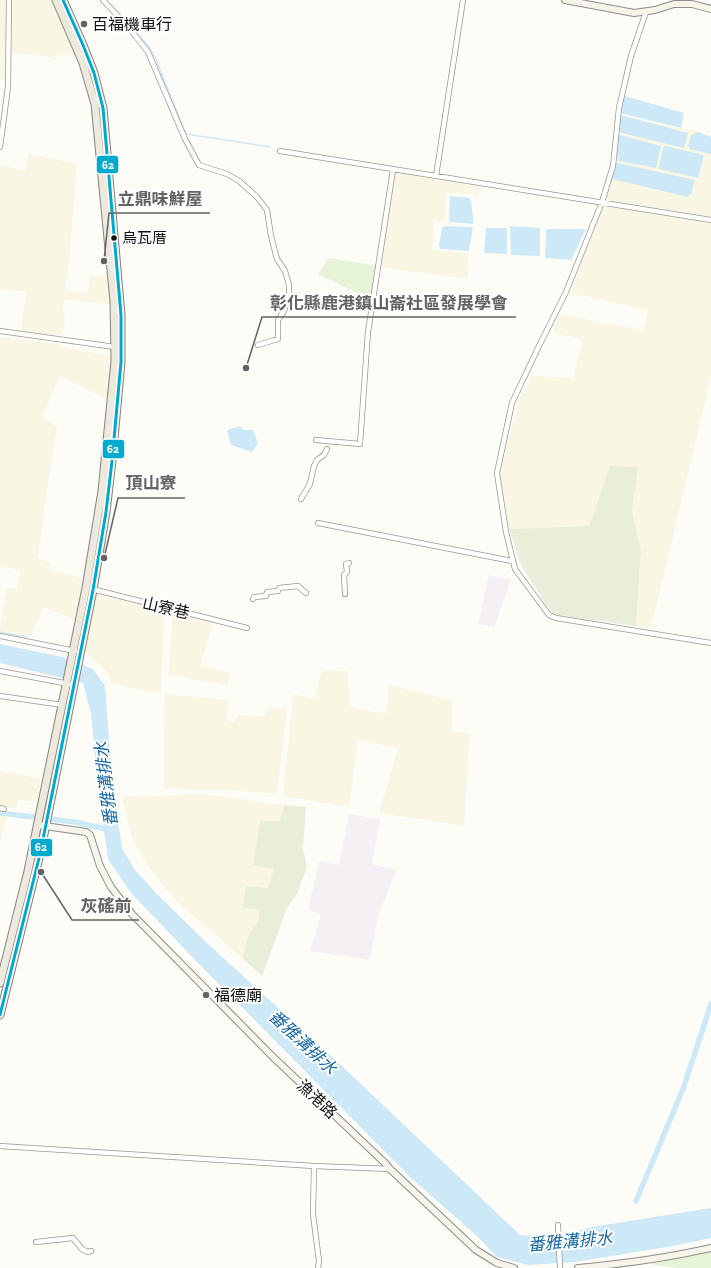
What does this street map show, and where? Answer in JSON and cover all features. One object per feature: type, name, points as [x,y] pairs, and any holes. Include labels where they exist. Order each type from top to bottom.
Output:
[{"type":"main road","points":[[56,0],[84,63],[95,104],[113,288],[115,347],[105,463],[89,589]]},
{"type":"main road","points":[[44,814],[106,512],[121,362],[121,315],[103,108],[94,73],[63,0]]},
{"type":"main road","points":[[0,1015],[2,986],[40,854],[42,826],[63,705],[70,683]]},
{"type":"street","points":[[0,148],[8,86],[9,0]]},
{"type":"street","points":[[103,0],[130,29],[148,52],[184,139],[199,165],[226,174],[239,181],[257,197],[267,210],[271,236],[277,259],[285,271],[289,285],[289,296],[284,310],[278,320],[278,340],[258,345]]},
{"type":"street","points":[[436,176],[463,0]]},
{"type":"street","points":[[565,0],[634,13],[646,12],[675,2],[692,4],[711,9]]},
{"type":"street","points":[[646,12],[631,56],[619,108],[613,166],[602,202],[566,292],[512,403],[497,473],[512,561],[515,569],[549,614],[556,618],[711,643]]},
{"type":"street","points":[[280,151],[711,220]]},
{"type":"street","points":[[316,440],[360,444],[368,332],[393,170]]},
{"type":"street","points":[[0,331],[115,347]]},
{"type":"street","points":[[301,499],[310,484],[317,460],[324,455],[327,449]]},
{"type":"street","points":[[318,523],[512,561]]},
{"type":"street","points":[[345,594],[344,575],[347,572],[346,564],[349,563]]},
{"type":"street","points":[[253,599],[254,597],[266,596],[267,592],[278,591],[280,588],[298,586],[306,593]]},
{"type":"street","name":"山寮巷","points":[[89,589],[247,628]]},
{"type":"street","points":[[0,636],[76,653]]},
{"type":"street","points":[[0,671],[70,683]]},
{"type":"street","points":[[0,696],[63,705]]},
{"type":"street","name":"漁港路","points":[[42,826],[86,832],[90,835],[103,871],[111,887],[132,914],[273,1057],[476,1250],[495,1266],[514,1268]]},
{"type":"street","points":[[0,1146],[314,1166],[390,1169]]},
{"type":"street","points":[[314,1166],[313,1214],[319,1261],[318,1268]]},
{"type":"street","points":[[558,1225],[560,1268]]},
{"type":"street","points":[[36,1242],[73,1238],[82,1249],[87,1252],[91,1251]]},
{"type":"street","points":[[578,1268],[650,1260],[711,1248]]},
{"type":"shaded area","points":[[0,0],[6,0],[5,80],[0,79]]},
{"type":"shaded area","points":[[12,0],[52,0],[77,53],[76,56],[57,54],[56,60],[46,56],[12,53]]},
{"type":"shaded area","points":[[627,118],[698,131],[711,137],[711,217],[606,200]]},
{"type":"shaded area","points":[[29,154],[77,164],[69,265],[65,290],[88,293],[89,276],[108,274],[110,304],[64,300],[63,309],[65,320],[62,336],[21,332],[26,292],[0,289],[0,165],[25,171]]},
{"type":"shaded area","points":[[394,172],[481,185],[478,195],[446,193],[445,222],[434,222],[432,250],[469,253],[467,279],[378,267]]},
{"type":"shaded area","points":[[603,206],[711,223],[711,378],[651,628],[636,626],[641,552],[632,511],[638,467],[610,466],[589,526],[509,529],[500,472],[519,399],[531,376],[573,378],[583,340],[552,332],[560,314],[644,331],[648,310],[570,293]]},
{"type":"shaded area","points":[[0,337],[58,344],[62,347],[110,356],[108,398],[104,398],[60,376],[43,416],[57,427],[38,558],[51,564],[50,570],[82,578],[76,618],[74,620],[44,607],[30,636],[0,631],[7,588],[17,589],[20,570],[0,566]]},
{"type":"shaded area","points":[[489,575],[511,580],[494,627],[478,624]]},
{"type":"shaded area","points":[[98,593],[164,608],[161,694],[112,684],[107,672],[84,650],[94,596]]},
{"type":"shaded area","points":[[173,609],[213,624],[200,666],[231,673],[227,685],[168,675]]},
{"type":"shaded area","points":[[322,670],[348,671],[350,707],[386,714],[389,685],[453,701],[452,731],[470,733],[464,826],[379,813],[398,748],[358,740],[349,807],[283,796],[293,694],[314,699]]},
{"type":"shaded area","points":[[165,694],[229,700],[226,720],[233,722],[239,715],[264,716],[267,708],[287,710],[277,794],[228,790],[163,789]]},
{"type":"shaded area","points":[[0,771],[41,779],[37,802],[19,800],[16,808],[0,806]]},
{"type":"shaded area","points":[[202,794],[284,805],[280,822],[260,821],[274,869],[268,889],[246,886],[259,910],[258,921],[249,935],[242,958],[180,905],[150,869],[132,839],[122,797]]},
{"type":"shaded area","points":[[349,814],[380,819],[372,864],[397,870],[378,915],[370,960],[310,951],[321,914],[308,910],[319,861],[339,865]]},
{"type":"shaded area","points":[[0,816],[5,816],[7,818],[0,842]]},
{"type":"green space","points":[[329,258],[378,266],[372,295],[357,293],[318,274]]},
{"type":"green space","points":[[610,466],[638,467],[632,511],[641,551],[636,626],[553,615],[521,565],[509,529],[589,526]]},
{"type":"green space","points":[[284,805],[306,807],[303,848],[307,867],[297,894],[287,908],[262,976],[242,958],[249,935],[258,921],[259,910],[243,907],[246,886],[268,888],[274,869],[253,865],[260,821],[280,821]]},
{"type":"green space","points":[[711,1252],[711,1268],[676,1268],[650,1264],[651,1261]]},
{"type":"water","points":[[625,96],[684,113],[681,128],[620,113],[622,99]]},
{"type":"water","points":[[621,115],[688,133],[684,148],[618,132]]},
{"type":"water","points":[[698,132],[711,137],[711,154],[689,149],[690,147],[688,146],[691,135]]},
{"type":"water","points":[[620,135],[661,146],[656,168],[619,161],[617,156],[618,136]]},
{"type":"water","points":[[665,146],[704,155],[698,178],[659,169],[663,147]]},
{"type":"water","points":[[613,162],[695,180],[691,194],[689,194],[688,197],[612,179]]},
{"type":"water","points":[[450,196],[470,198],[473,224],[449,222]]},
{"type":"water","points":[[445,226],[473,227],[469,251],[441,249],[439,246],[442,228]]},
{"type":"water","points":[[510,226],[540,228],[540,256],[511,255]]},
{"type":"water","points":[[486,228],[507,228],[507,254],[484,253]]},
{"type":"water","points":[[546,229],[586,229],[571,260],[545,258]]},
{"type":"water","points":[[240,426],[243,430],[253,430],[258,443],[252,452],[231,445],[227,430]]},
{"type":"water","name":"番雅溝排水","points":[[0,644],[62,657],[93,669],[105,686],[112,781],[122,848],[135,870],[155,892],[208,944],[342,1066],[520,1235],[551,1237],[592,1227],[711,1208],[711,1238],[673,1246],[575,1262],[528,1265],[497,1257],[478,1237],[409,1176],[197,962],[131,893],[108,859],[100,804],[91,714],[83,683],[0,663]]},
{"type":"waterway","points":[[134,30],[150,48],[155,57],[186,134],[270,147]]},
{"type":"waterway","points":[[0,632],[27,637]]},
{"type":"waterway","name":"番雅溝排水","points":[[0,813],[74,822],[110,830]]},
{"type":"waterway","points":[[636,1201],[683,1089],[711,1004]]},
{"type":"transit line","name":"62","points":[[0,1015],[40,854],[93,590],[106,512],[121,362],[121,315],[103,108],[94,73],[63,0]]},
{"type":"place","name":"百福機車行","points":[[84,24]]},
{"type":"place","name":"烏瓦厝","points":[[114,238]]},
{"type":"place","name":"立鼎味鮮屋","points":[[104,261]]},
{"type":"place","name":"彰化縣鹿港鎮山崙社區發展學會","points":[[246,368]]},
{"type":"place","name":"頂山寮","points":[[104,558]]},
{"type":"place","name":"灰磘前","points":[[41,872]]},
{"type":"place","name":"福德廟","points":[[206,995]]}]
